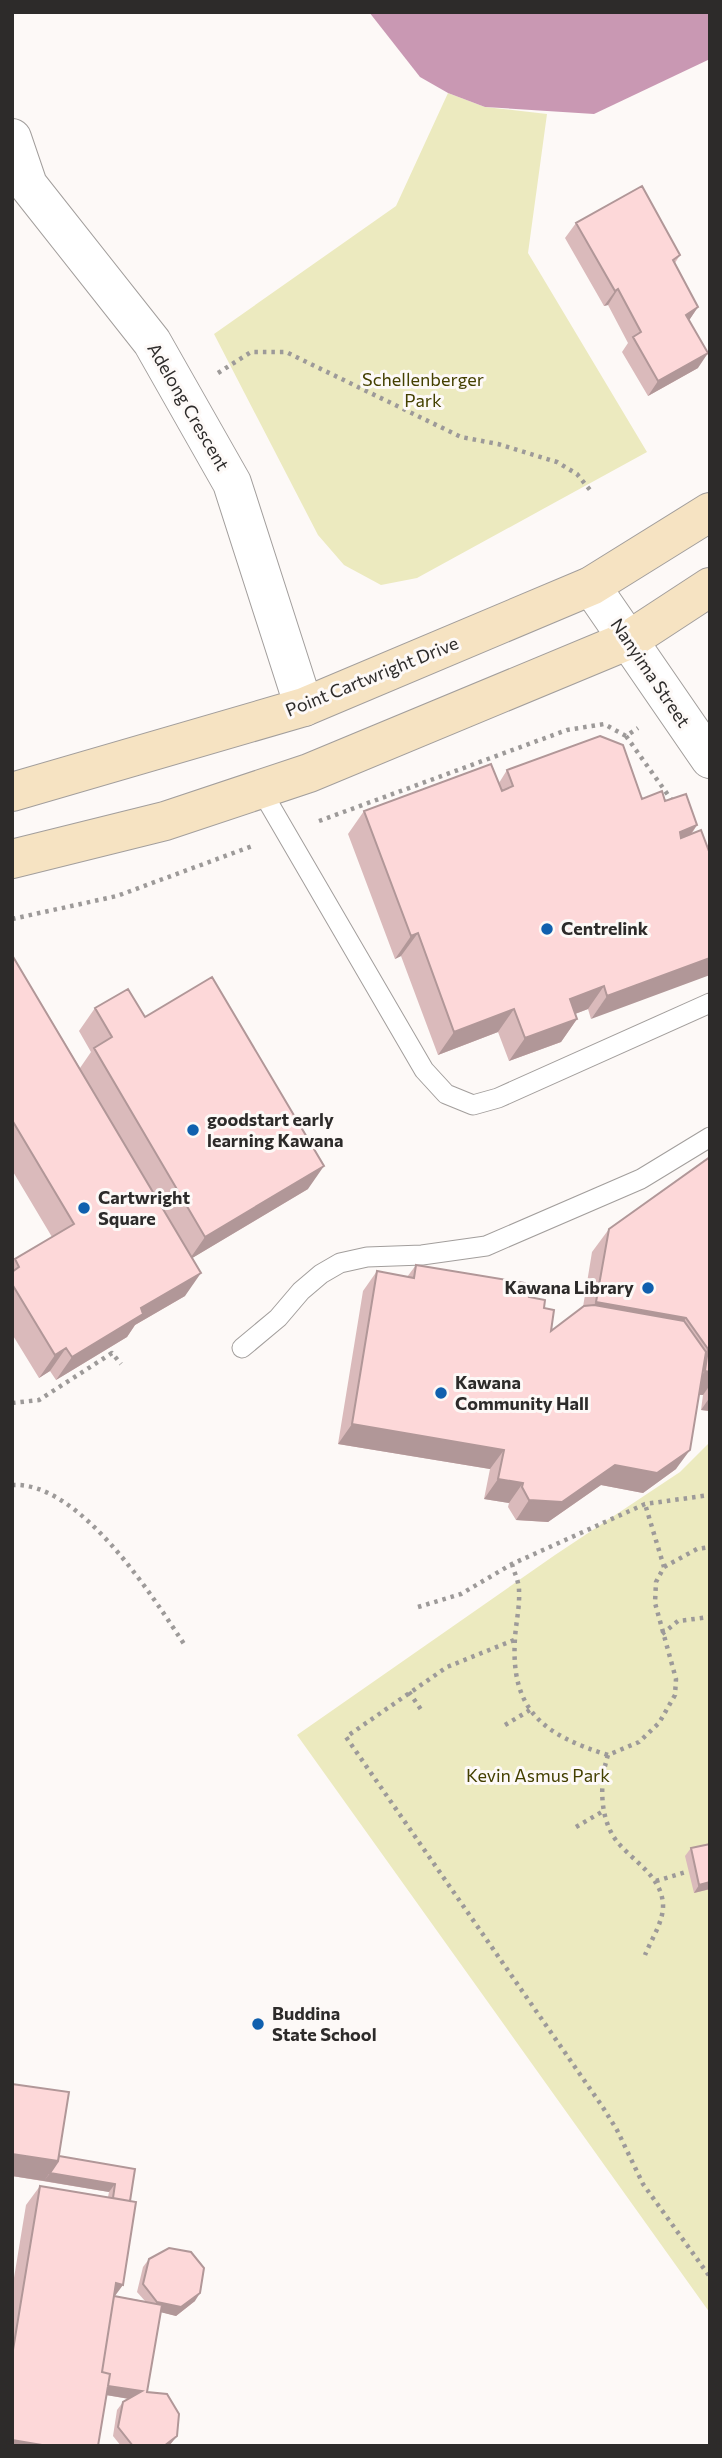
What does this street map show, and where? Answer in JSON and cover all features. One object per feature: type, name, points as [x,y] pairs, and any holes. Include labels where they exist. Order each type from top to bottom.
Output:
[{"type":"main road","name":"Point Cartwright Drive","points":[[12,792],[304,707],[592,586],[710,512]]},
{"type":"main road","points":[[12,859],[165,821],[309,773],[629,640],[710,587]]},
{"type":"street","name":"Adelong Crescent","points":[[12,138],[20,188],[152,342],[232,483],[304,707]]},
{"type":"street","name":"Nanyima Street","points":[[592,586],[710,759]]},
{"type":"lane","points":[[261,790],[424,1070],[446,1094],[473,1105],[498,1098],[710,1003]]},
{"type":"lane","points":[[242,1348],[278,1318],[301,1291],[321,1274],[340,1263],[367,1257],[422,1255],[486,1246],[641,1179],[710,1137]]},
{"type":"path","points":[[217,374],[251,352],[286,352],[461,437],[498,444],[557,461],[577,474],[590,490]]},
{"type":"path","points":[[12,919],[117,896],[567,730],[604,724],[626,736],[678,809]]},
{"type":"path","points":[[626,736],[640,727]]},
{"type":"path","points":[[12,1403],[39,1400],[112,1353],[121,1364]]},
{"type":"path","points":[[12,1485],[23,1484],[53,1496],[85,1518],[113,1545],[148,1590],[186,1647]]},
{"type":"path","points":[[418,1607],[461,1594],[512,1564],[645,1504],[710,1495]]},
{"type":"path","points":[[645,1504],[664,1567]]},
{"type":"path","points":[[512,1564],[520,1588],[514,1640],[518,1689],[543,1726],[576,1745],[608,1755],[639,1742],[659,1723],[675,1695],[676,1679],[655,1603],[656,1582],[664,1567],[697,1549],[710,1547]]},
{"type":"path","points":[[662,1634],[678,1621],[710,1618]]},
{"type":"path","points":[[514,1640],[447,1667],[346,1737],[602,2106],[617,2130],[643,2184],[710,2277]]},
{"type":"path","points":[[409,1692],[422,1711]]},
{"type":"path","points":[[505,1725],[530,1710]]},
{"type":"path","points":[[608,1755],[604,1768],[602,1799],[608,1822],[617,1841],[656,1881],[663,1907],[659,1924],[645,1955]]},
{"type":"path","points":[[576,1827],[605,1810]]},
{"type":"path","points":[[656,1881],[686,1872]]},
{"type":"green space","name":"Schellenberger Park","points":[[448,93],[485,107],[547,114],[528,253],[647,452],[417,578],[381,585],[344,565],[318,535],[214,334],[396,206]]},
{"type":"green space","name":"Kevin Asmus Park","points":[[710,1442],[710,2313],[297,1735],[555,1555],[680,1472]]},
{"type":"shaded area","points":[[369,12],[710,12],[710,59],[594,114],[485,107],[448,93],[420,77]]},
{"type":"building","points":[[642,186],[680,255],[673,260],[698,307],[686,315],[708,353],[658,381],[633,337],[641,332],[618,289],[615,291],[576,223]]},
{"type":"building","name":"Centrelink","points":[[600,736],[623,745],[642,799],[662,791],[665,801],[686,794],[697,825],[680,832],[681,838],[701,830],[710,854],[710,958],[607,996],[604,986],[570,999],[577,1019],[525,1038],[514,1009],[454,1032],[418,933],[411,936],[364,811],[491,764],[502,791],[513,786],[507,770]]},
{"type":"building","name":"Cartwright Square","points":[[12,955],[201,1273],[141,1308],[143,1314],[72,1357],[66,1348],[55,1355],[12,1284],[12,1272],[19,1267],[15,1259],[74,1224],[12,1120]]},
{"type":"building","name":"goodstart early learning Kawana","points":[[212,977],[324,1166],[205,1237],[94,1048],[112,1037],[95,1008],[128,989],[145,1017]]},
{"type":"building","name":"Kawana Library","points":[[710,1157],[710,1372],[705,1371],[708,1349],[686,1318],[596,1302],[609,1229]]},
{"type":"building","points":[[416,1265],[531,1284],[529,1297],[545,1300],[544,1308],[554,1310],[551,1331],[584,1306],[594,1305],[684,1321],[706,1352],[690,1450],[657,1473],[615,1465],[562,1502],[529,1500],[522,1487],[523,1483],[498,1479],[504,1450],[352,1424],[377,1271],[414,1278]]},
{"type":"building","points":[[710,1844],[710,1882],[699,1885],[691,1848]]},
{"type":"building","points":[[12,2084],[69,2092],[58,2161],[12,2154]]},
{"type":"building","points":[[59,2156],[135,2169],[130,2201],[113,2198],[115,2184],[50,2173]]},
{"type":"building","points":[[40,2186],[136,2202],[123,2285],[116,2283],[102,2372],[110,2374],[98,2446],[48,2446],[12,2440],[12,2356]]},
{"type":"building","points":[[169,2248],[191,2252],[204,2268],[200,2293],[181,2307],[157,2302],[143,2284],[149,2259]]},
{"type":"building","points":[[114,2296],[162,2305],[147,2392],[167,2394],[179,2414],[177,2436],[164,2446],[133,2446],[118,2427],[123,2402],[142,2391],[108,2386],[110,2374],[102,2372]]},
{"type":"place","name":"Centrelink","points":[[547,929]]},
{"type":"place","name":"goodstart early learning Kawana","points":[[193,1130]]},
{"type":"place","name":"Cartwright Square","points":[[84,1208]]},
{"type":"place","name":"Kawana Library","points":[[648,1288]]},
{"type":"place","name":"Kawana Community Hall","points":[[441,1393]]},
{"type":"place","name":"Buddina State School","points":[[258,2024]]}]
